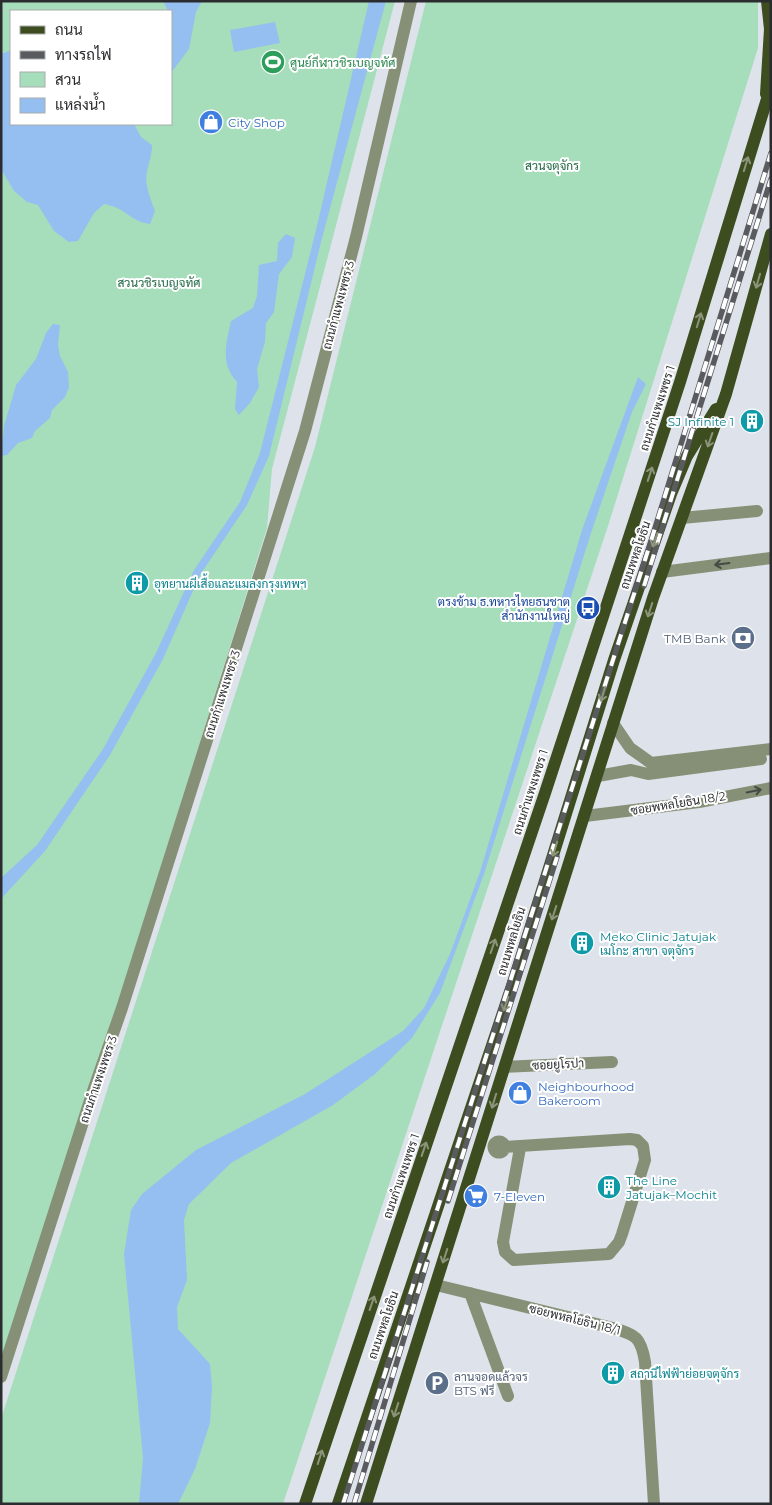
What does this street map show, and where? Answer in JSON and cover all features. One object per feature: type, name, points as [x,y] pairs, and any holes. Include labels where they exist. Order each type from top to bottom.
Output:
[{"type":"main road","points":[[767,1],[770,47],[768,100]]},
{"type":"main road","name":"ถนนกำแพงเพชร 1","points":[[305,1504],[545,793],[674,400],[771,86]]},
{"type":"main road","name":"ถนนพหลโยธิน","points":[[366,1504],[436,1285],[493,1145],[505,1067],[662,572],[726,394],[771,234]]},
{"type":"main road","name":"ถนนพหลโยธิน","points":[[338,1504],[533,919],[614,660],[671,494],[696,441],[726,394]]},
{"type":"main road","points":[[533,919],[536,970]]},
{"type":"street","name":"ถนนกำแพงเพชร 3","points":[[1,1377],[90,1100],[122,1008],[294,467],[356,237],[411,1]]},
{"type":"street","points":[[682,518],[757,511]]},
{"type":"street","points":[[662,572],[771,558]]},
{"type":"street","points":[[613,723],[620,735],[638,756],[651,763],[771,749]]},
{"type":"street","points":[[598,776],[631,770],[640,765],[638,756]]},
{"type":"street","points":[[631,770],[648,774],[771,758]]},
{"type":"street","name":"ซอยพหลโยธิน 18/2","points":[[585,816],[699,802],[771,788]]},
{"type":"street","name":"ซอยยูโรปา","points":[[505,1067],[612,1062]]},
{"type":"street","points":[[493,1145],[520,1148],[637,1140],[643,1146],[645,1160],[620,1242],[608,1254],[514,1260],[508,1255],[503,1242],[520,1148]]},
{"type":"street","name":"ซอยพหลโยธิน 18/1","points":[[436,1285],[613,1328],[631,1334],[639,1340],[645,1362],[654,1504]]},
{"type":"street","points":[[470,1293],[508,1396]]},
{"type":"green space","name":"สวนวชิรเบญจทัศ","points":[[1,1],[395,1],[272,469],[267,528],[91,1090],[1,1363]]},
{"type":"green space","name":"สวนจตุจักร","points":[[426,1],[758,1],[758,48],[608,526],[283,1504],[1,1504],[1,1419],[315,447]]},
{"type":"water","points":[[163,1],[202,1],[196,12],[189,49],[172,72],[172,10],[168,10]]},
{"type":"water","points":[[369,1],[386,1],[322,238],[269,456],[247,505],[200,575],[163,659],[110,755],[45,851],[1,899],[1,878],[37,845],[103,749],[156,653],[194,570],[240,502],[260,453],[316,230]]},
{"type":"water","points":[[275,22],[280,43],[234,52],[230,30]]},
{"type":"water","points":[[10,52],[10,125],[135,125],[141,137],[152,145],[146,177],[148,192],[155,211],[150,224],[137,220],[118,208],[104,204],[94,213],[78,241],[69,242],[54,231],[38,205],[27,202],[14,191],[1,169],[1,54]]},
{"type":"water","points":[[286,234],[295,238],[292,257],[279,274],[274,312],[266,323],[265,342],[257,369],[259,387],[250,403],[239,415],[235,409],[237,382],[226,361],[226,346],[231,321],[253,308],[257,296],[259,265],[277,261],[278,243]]},
{"type":"water","points":[[53,324],[60,325],[58,345],[60,356],[68,372],[69,387],[65,397],[52,410],[50,418],[35,431],[32,438],[18,443],[7,455],[1,456],[4,426],[16,385],[36,359],[46,333]]},
{"type":"water","points":[[638,377],[646,384],[632,412],[590,536],[484,874],[440,993],[412,1038],[375,1074],[333,1105],[231,1163],[189,1204],[184,1220],[187,1280],[177,1307],[178,1329],[210,1364],[212,1386],[210,1423],[195,1469],[178,1504],[139,1504],[143,1458],[124,1254],[131,1210],[142,1194],[196,1150],[305,1094],[403,1031],[424,1008],[450,954],[480,872],[582,530]]},
{"type":"railway","points":[[343,1504],[651,541],[771,153]]},
{"type":"railway","points":[[644,586],[771,179]]},
{"type":"railway","points":[[448,1201],[557,857]]},
{"type":"railway","points":[[354,1504],[427,1262]]},
{"type":"place","name":"ศูนย์กีฬาวชิรเบญจทัศ","points":[[273,62]]},
{"type":"place","name":"City Shop","points":[[211,122]]},
{"type":"place","name":"SJ Infinite 1","points":[[752,421]]},
{"type":"place","name":"อุทยานผีเสื้อและแมลงกรุงเทพฯ","points":[[137,583]]},
{"type":"place","name":"ตรงข้าม ธ.ทหารไทยธนชาต สำนักงานใหญ่","points":[[588,608]]},
{"type":"place","name":"TMB Bank","points":[[743,638]]},
{"type":"place","name":"Meko Clinic Jatujak เมโกะ สาขา จตุจักร","points":[[582,943]]},
{"type":"place","name":"Neighbourhood Bakeroom","points":[[520,1093]]},
{"type":"place","name":"The Line Jatujak–Mochit","points":[[609,1187]]},
{"type":"place","name":"7-Eleven","points":[[476,1196]]},
{"type":"place","name":"สถานีไฟฟ้าย่อยจตุจักร","points":[[613,1373]]},
{"type":"place","name":"ลานจอดแล้วจร BTS ฟรี","points":[[437,1383]]}]
